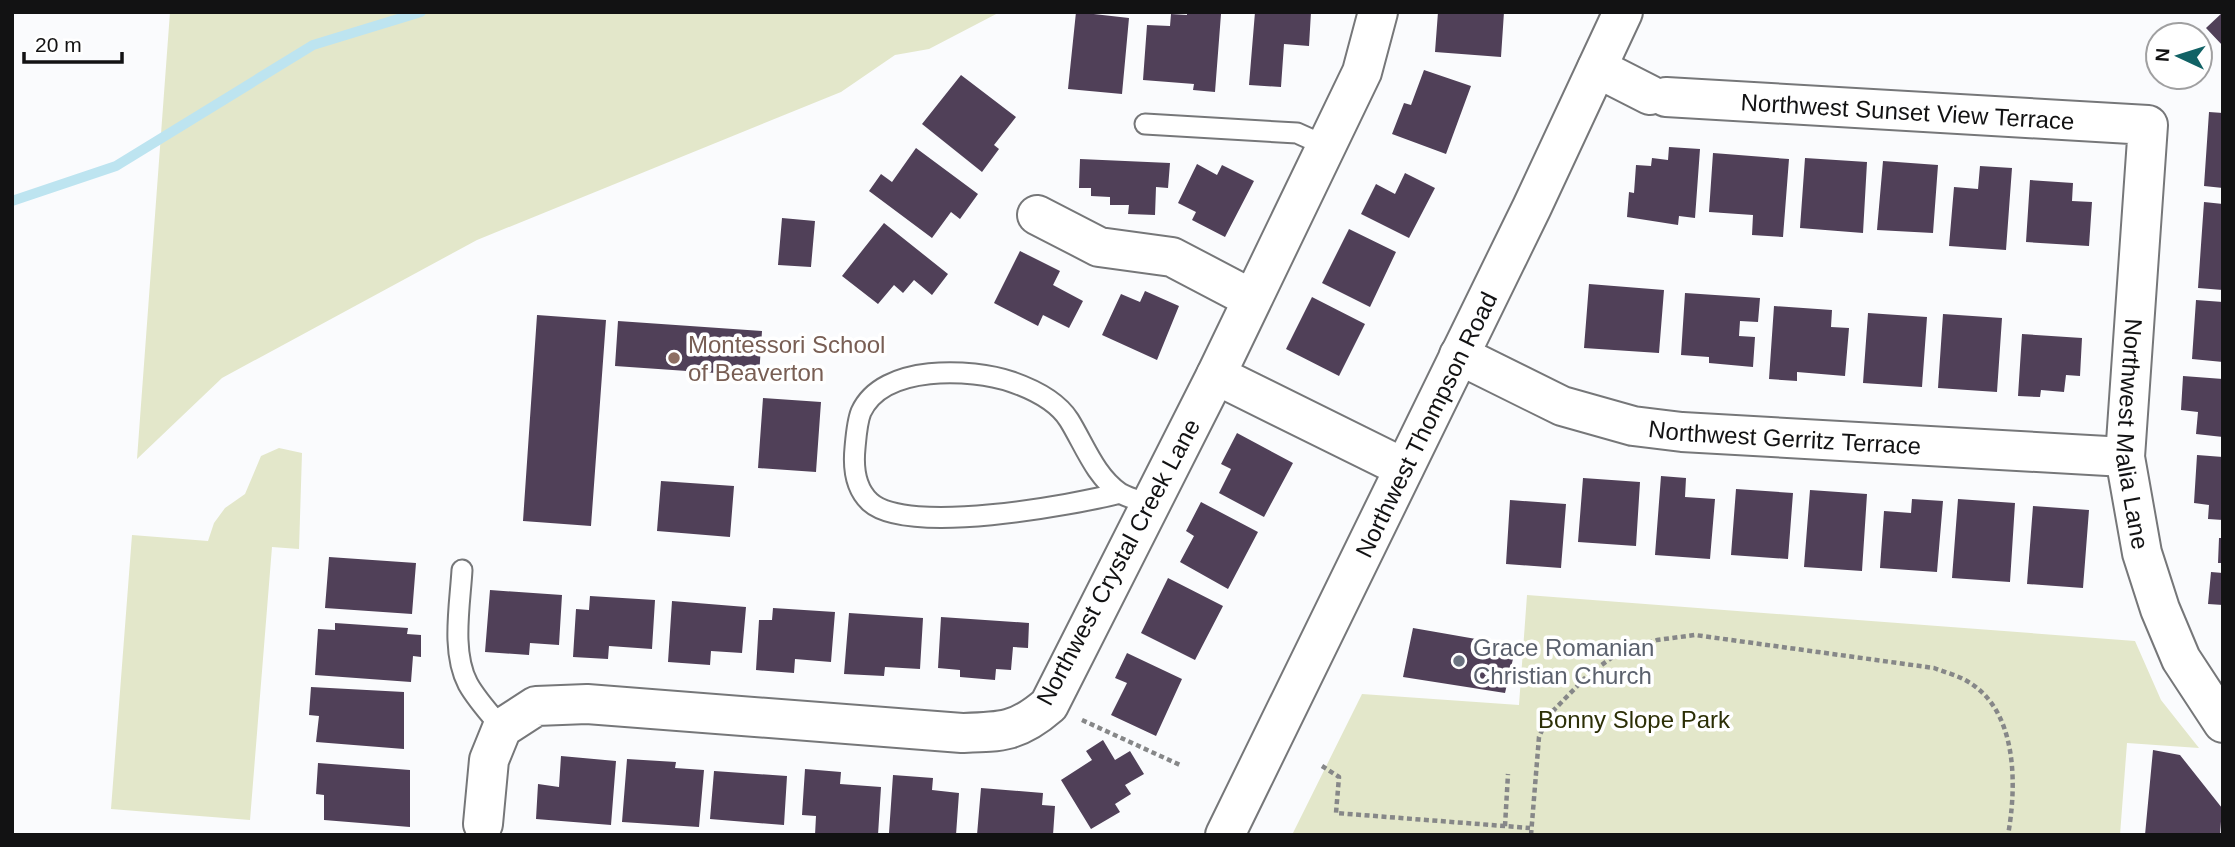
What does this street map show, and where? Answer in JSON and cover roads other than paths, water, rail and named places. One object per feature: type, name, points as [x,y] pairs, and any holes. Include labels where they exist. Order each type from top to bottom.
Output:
[{"type":"street","name":"Northwest Crystal Creek Lane","points":[[502,728],[536,706],[587,704],[962,733],[1000,732],[1028,723],[1049,705],[1135,498],[1216,375],[1362,72],[1378,12]]},
{"type":"street","name":"Northwest Thompson Road","points":[[1226,835],[1623,12]]},
{"type":"street","name":"Northwest Sunset View Terrace","points":[[1597,68],[1658,96],[2148,125]]},
{"type":"street","name":"Northwest Malia Lane","points":[[2148,125],[2124,457],[2140,542],[2160,609],[2181,659],[2223,723]]},
{"type":"street","points":[[1037,215],[1098,247],[1172,257],[1252,299]]},
{"type":"street","name":"Northwest Gerritz Terrace","points":[[1459,355],[1562,406],[1633,426],[1696,433],[2124,457]]},
{"type":"street","points":[[1216,375],[1404,468]]},
{"type":"street","points":[[483,824],[489,760],[502,728]]},
{"type":"lane","points":[[1145,124],[1297,132],[1326,146]]},
{"type":"lane","points":[[931,372],[961,373],[1010,381],[1036,391],[1068,419],[1079,442],[1135,498],[1025,513],[915,516],[890,512],[871,503],[857,484],[854,462],[862,411],[875,394],[897,381],[931,372]]},
{"type":"lane","points":[[462,570],[459,615],[462,667],[468,683],[502,728]]},
{"type":"waterway","points":[[12,201],[116,166],[313,45],[421,12]]},
{"type":"place","name":"Montessori School of Beaverton","points":[[674,358]]},
{"type":"place","name":"Grace Romanian Christian Church","points":[[1459,661]]},
{"type":"park label","name":"Bonny Slope Park","points":[[1634,719]]}]
